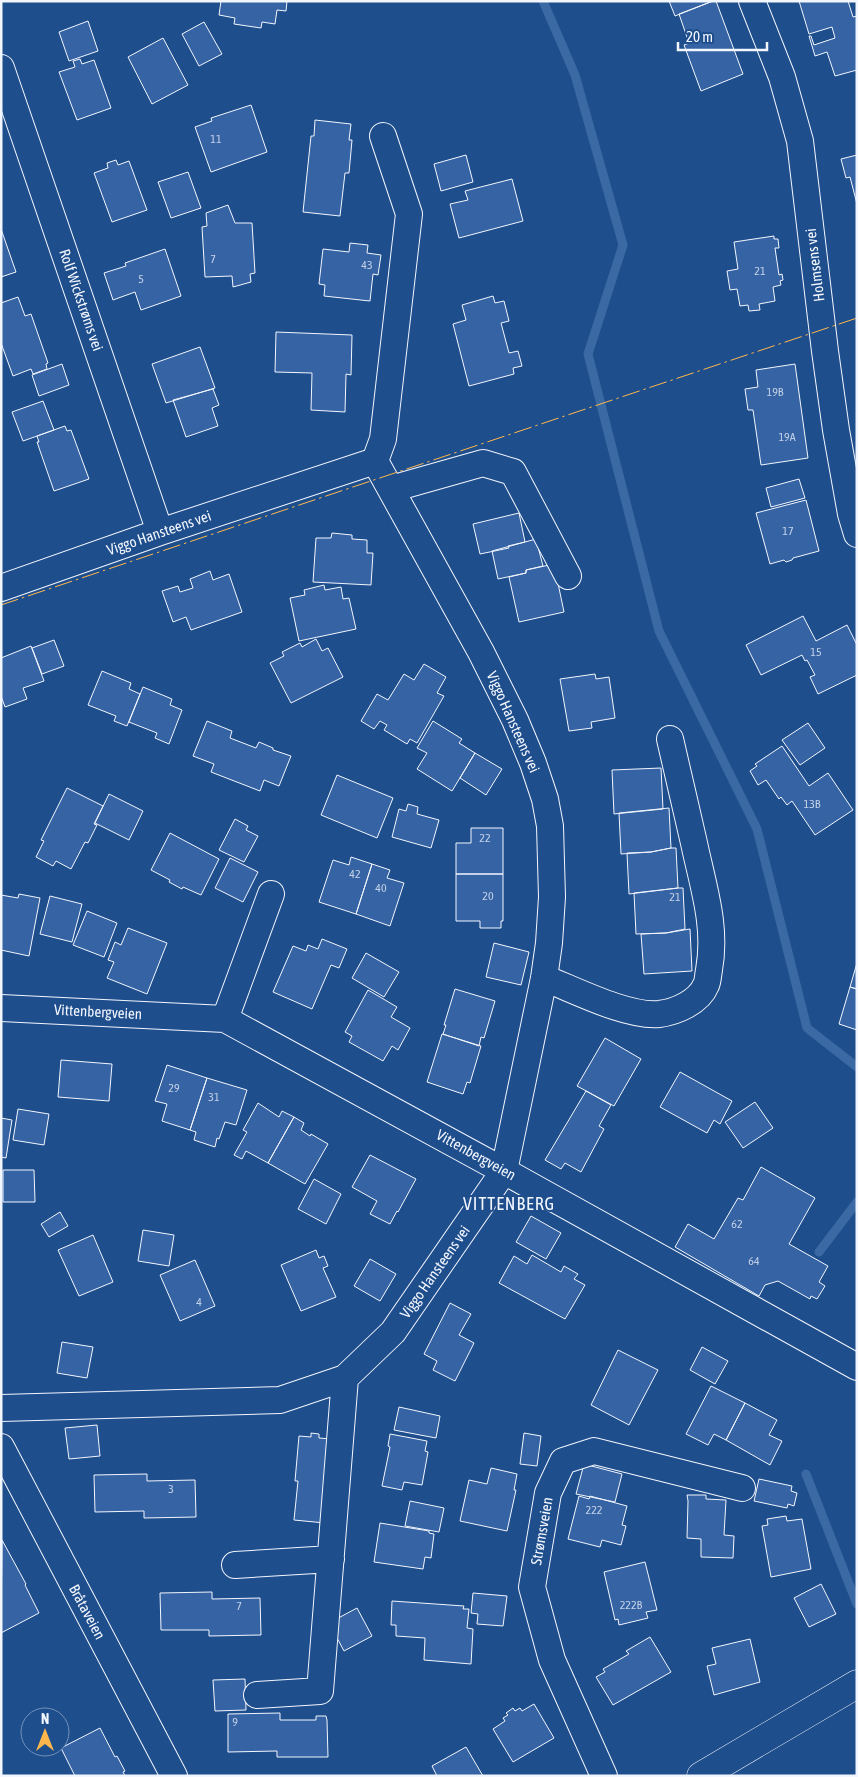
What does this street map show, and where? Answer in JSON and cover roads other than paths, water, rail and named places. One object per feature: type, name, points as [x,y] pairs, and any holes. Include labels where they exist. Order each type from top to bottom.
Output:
[{"type":"main road","points":[[701,1776],[857,1684]]},
{"type":"street","name":"Holmsens vei","points":[[752,1],[782,78],[800,141],[836,430],[851,514],[857,534]]},
{"type":"street","name":"Rolf Wickstrøms vei","points":[[1,68],[160,532]]},
{"type":"street","points":[[375,461],[383,439],[409,214],[383,136]]},
{"type":"street","name":"Viggo Hansteens vei","points":[[1,588],[160,532],[375,461],[481,652],[515,720],[533,763],[545,799],[550,826],[552,897],[544,978],[504,1171],[393,1332],[345,1378],[280,1400],[1,1408]]},
{"type":"street","points":[[391,489],[482,463],[513,472],[568,576]]},
{"type":"street","points":[[544,978],[612,1005],[640,1013],[659,1014],[687,1005],[700,994],[706,985],[713,950],[712,930],[670,739]]},
{"type":"street","points":[[225,1018],[271,894]]},
{"type":"street","name":"Vittenbergveien","points":[[1,1008],[225,1018],[857,1367]]},
{"type":"street","points":[[257,1695],[320,1691],[345,1378]]},
{"type":"street","name":"Bråtaveien","points":[[1,1447],[174,1776]]},
{"type":"street","name":"Strømsveien","points":[[604,1776],[552,1660],[532,1587],[548,1492],[563,1461],[594,1451],[742,1488]]},
{"type":"street","points":[[235,1565],[331,1559]]},
{"type":"waterway","points":[[543,1],[575,75],[623,245],[588,354],[659,631],[757,829],[807,1028],[857,1067]]},
{"type":"waterway","points":[[819,1252],[857,1202]]},
{"type":"waterway","points":[[806,1474],[857,1604]]},
{"type":"district","name":"VITTENBERG","points":[[509,1204]]}]
